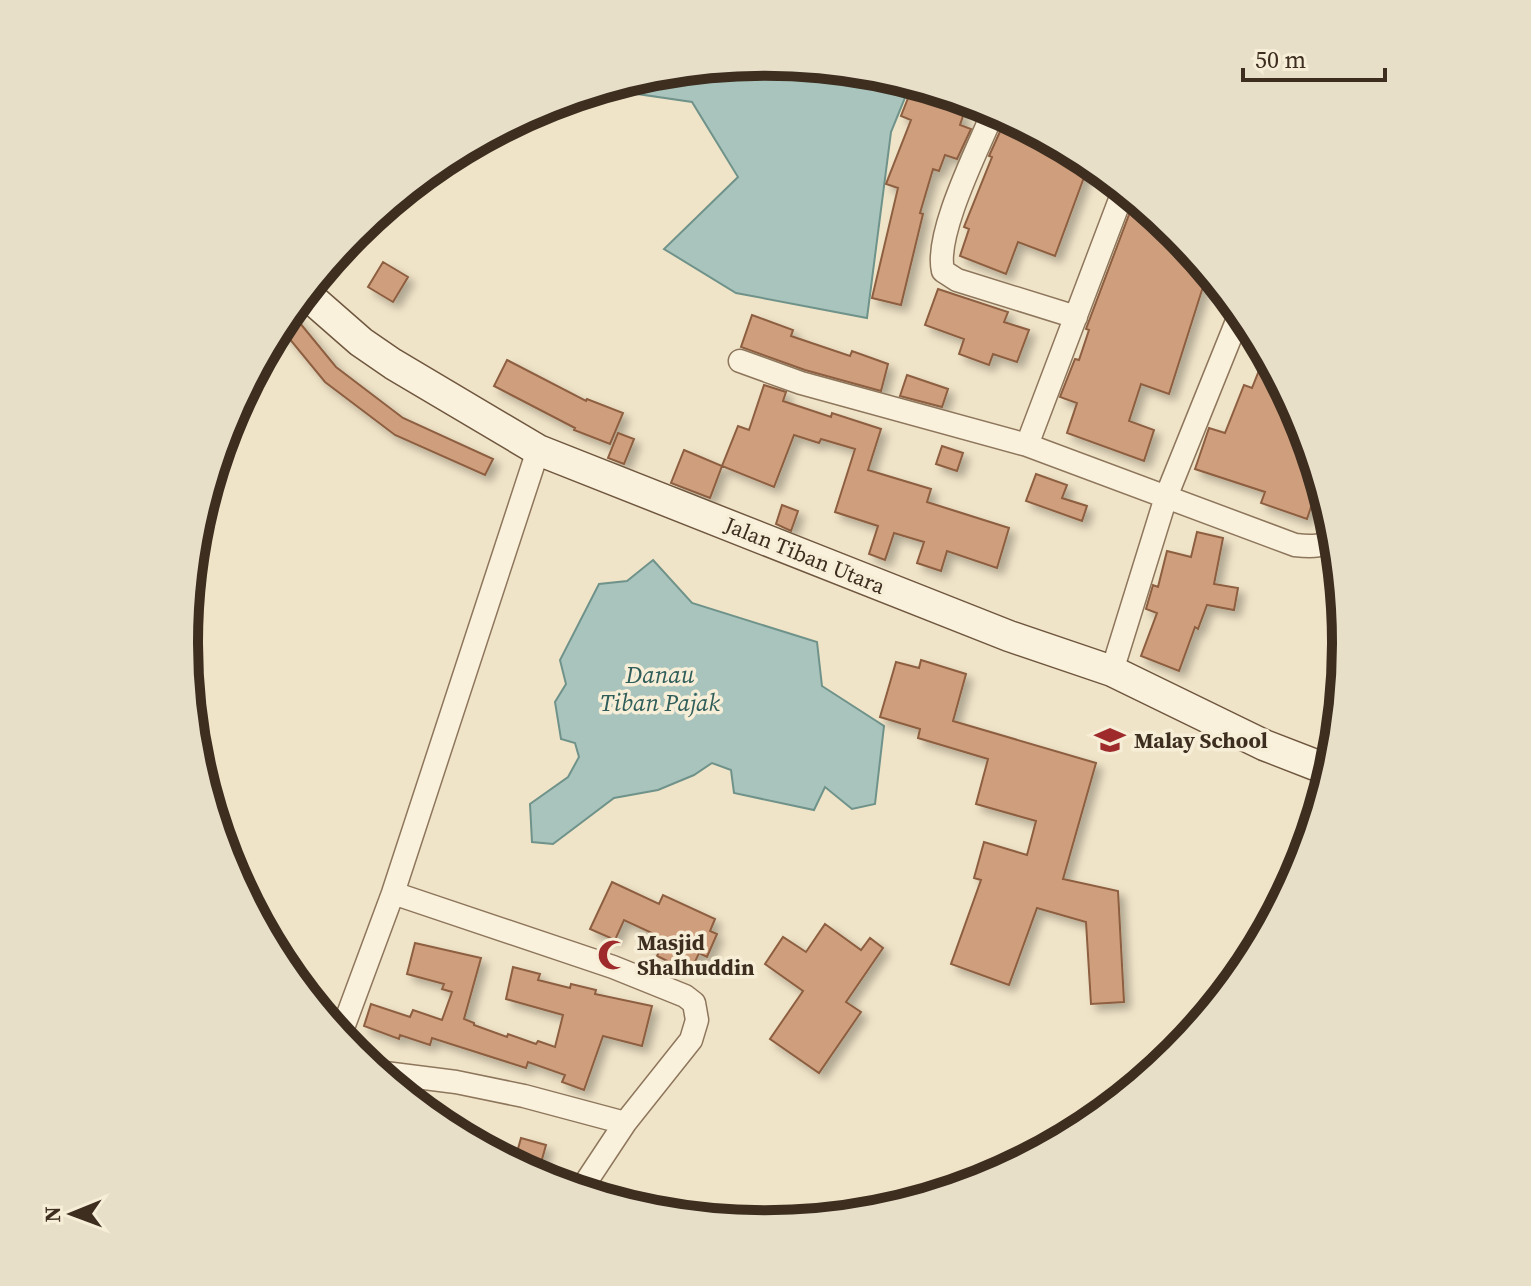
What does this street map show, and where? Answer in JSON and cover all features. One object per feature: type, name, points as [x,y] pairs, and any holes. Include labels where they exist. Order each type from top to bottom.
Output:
[{"type":"street","points":[[989,122],[951,216],[941,250],[943,271],[957,280],[1076,317]]},
{"type":"street","points":[[1027,445],[1120,200]]},
{"type":"street","name":"Jalan Tiban Utara","points":[[314,301],[361,342],[393,364],[538,450],[1009,636],[1112,671],[1264,745],[1319,766]]},
{"type":"street","points":[[1112,671],[1166,497],[1235,325]]},
{"type":"street","points":[[740,361],[801,383],[1027,445],[1295,545],[1312,548],[1324,543]]},
{"type":"street","points":[[345,1023],[393,893],[538,450]]},
{"type":"street","points":[[393,893],[613,967],[685,996],[694,1003],[697,1020],[691,1040],[625,1123],[587,1181]]},
{"type":"street","points":[[399,1075],[456,1082],[524,1096],[625,1123]]},
{"type":"water","points":[[766,76],[840,81],[907,94],[891,132],[867,318],[736,293],[664,249],[738,177],[692,102],[629,93],[691,81]]},
{"type":"water","name":"Danau Tiban Pajak","points":[[653,560],[692,603],[817,642],[822,686],[884,726],[875,804],[852,809],[825,787],[814,810],[734,793],[731,770],[712,763],[694,775],[658,790],[614,798],[553,844],[532,842],[530,804],[568,777],[579,757],[575,743],[561,739],[555,702],[566,684],[560,660],[599,584],[627,581]]},
{"type":"building","points":[[909,94],[964,113],[960,125],[971,129],[957,159],[945,155],[939,171],[933,169],[920,213],[923,214],[901,305],[872,298],[898,188],[886,184],[911,120],[901,116]]},
{"type":"building","points":[[1002,128],[1085,175],[1055,256],[1018,242],[1006,274],[960,256],[969,229],[964,227],[992,157],[989,156]]},
{"type":"building","points":[[1131,210],[1166,242],[1204,284],[1169,394],[1141,384],[1129,421],[1154,430],[1144,461],[1067,433],[1077,403],[1060,397],[1075,359],[1079,360],[1089,330],[1086,329]]},
{"type":"building","points":[[383,262],[408,277],[393,302],[368,287]]},
{"type":"building","points":[[938,289],[1008,312],[1004,322],[1029,330],[1017,362],[993,354],[989,365],[959,354],[964,339],[925,325]]},
{"type":"building","points":[[752,315],[793,330],[791,336],[850,356],[852,351],[888,364],[881,391],[805,370],[741,347]]},
{"type":"building","points":[[299,322],[336,367],[403,418],[493,459],[485,475],[395,435],[325,382],[288,337]]},
{"type":"building","points":[[507,360],[586,401],[623,413],[610,444],[574,430],[494,386]]},
{"type":"building","points":[[1261,367],[1289,426],[1313,496],[1307,519],[1261,503],[1265,492],[1195,469],[1209,428],[1225,433],[1244,385],[1252,388]]},
{"type":"building","points":[[907,375],[948,389],[942,407],[900,396]]},
{"type":"building","points":[[764,385],[786,392],[783,401],[881,429],[868,470],[931,489],[927,502],[1009,528],[997,568],[947,551],[941,571],[917,563],[924,542],[894,533],[885,560],[869,554],[878,526],[835,512],[855,449],[794,435],[774,487],[722,466],[738,426],[749,430]]},
{"type":"building","points":[[618,433],[634,439],[624,464],[608,458]]},
{"type":"building","points":[[942,446],[963,453],[957,471],[936,464]]},
{"type":"building","points":[[684,450],[722,466],[710,498],[671,483]]},
{"type":"building","points":[[1036,474],[1067,485],[1062,498],[1087,506],[1082,521],[1026,501]]},
{"type":"building","points":[[782,505],[798,511],[791,531],[776,524]]},
{"type":"building","points":[[1197,532],[1223,538],[1214,584],[1238,588],[1234,610],[1207,605],[1198,629],[1195,627],[1179,671],[1141,656],[1157,613],[1146,609],[1153,585],[1158,587],[1167,551],[1191,557]]},
{"type":"building","name":"Malay School","points":[[921,660],[966,674],[953,721],[1096,763],[1063,879],[1118,891],[1124,1002],[1091,1004],[1086,922],[1037,908],[1009,985],[951,964],[981,880],[974,878],[984,842],[1027,855],[1036,821],[976,804],[988,759],[918,738],[920,729],[880,717],[896,662],[919,668]]},
{"type":"building","points":[[612,882],[659,904],[663,895],[715,919],[710,931],[717,934],[707,957],[699,953],[694,964],[684,960],[680,967],[657,956],[660,950],[647,944],[652,933],[624,920],[615,940],[590,929]]},
{"type":"building","points":[[825,924],[861,950],[870,938],[883,948],[846,1002],[861,1012],[819,1073],[770,1039],[803,991],[765,964],[783,937],[806,952]]},
{"type":"building","points":[[415,943],[481,958],[464,1019],[474,1025],[507,1037],[508,1034],[555,1047],[563,1015],[506,999],[513,967],[540,974],[538,980],[570,988],[571,984],[596,990],[595,994],[652,1006],[642,1046],[603,1036],[584,1090],[562,1082],[565,1075],[528,1062],[526,1068],[432,1038],[430,1045],[400,1035],[399,1039],[364,1026],[371,1004],[410,1017],[413,1010],[442,1020],[452,992],[442,989],[444,984],[407,974]]},
{"type":"building","points":[[521,1138],[546,1145],[541,1163],[517,1153]]},
{"type":"place","name":"Malay School","points":[[1110,740]]},
{"type":"place","name":"Masjid Shalhuddin","points":[[613,955]]}]
